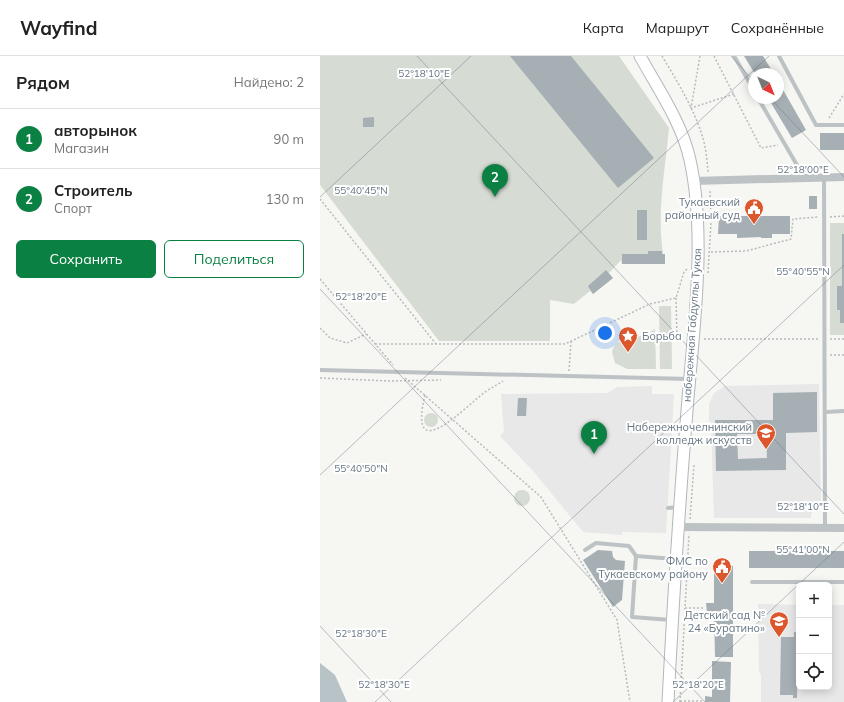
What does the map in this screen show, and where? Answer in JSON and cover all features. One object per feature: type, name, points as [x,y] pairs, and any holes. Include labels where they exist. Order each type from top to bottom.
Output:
[{"type":"main road","name":"набережная Габдуллы Тукая","points":[[640,56],[683,135],[690,160],[693,181],[698,244],[689,379],[673,507],[677,527],[668,702]]},
{"type":"street","points":[[693,181],[844,177]]},
{"type":"street","points":[[677,527],[844,528]]},
{"type":"lane","points":[[734,56],[748,80]]},
{"type":"lane","points":[[779,56],[816,125],[844,125]]},
{"type":"lane","points":[[762,104],[801,172]]},
{"type":"lane","points":[[824,177],[826,355],[825,528]]},
{"type":"lane","points":[[320,370],[689,379]]},
{"type":"lane","points":[[826,412],[844,411]]},
{"type":"lane","points":[[585,550],[596,543],[629,546],[636,556],[632,617],[672,620]]},
{"type":"lane","points":[[636,556],[676,559]]},
{"type":"lane","points":[[752,582],[844,582]]},
{"type":"path","points":[[700,56],[691,108],[734,94]]},
{"type":"path","points":[[714,56],[761,148],[785,144]]},
{"type":"path","points":[[825,125],[844,94]]},
{"type":"path","points":[[320,199],[436,344]]},
{"type":"path","points":[[824,217],[844,216]]},
{"type":"path","points":[[320,279],[399,373],[454,419],[541,497],[616,620],[630,702]]},
{"type":"path","points":[[676,298],[677,339],[844,339]]},
{"type":"path","points":[[320,328],[330,338],[347,343],[366,334]]},
{"type":"path","points":[[375,344],[565,344]]},
{"type":"path","points":[[826,355],[844,355]]},
{"type":"path","points":[[425,395],[420,414],[421,421],[424,427],[429,430],[436,429],[454,419],[485,393],[505,380]]},
{"type":"path","points":[[685,608],[704,608]]},
{"type":"path","points":[[680,701],[703,701]]},
{"type":"shaded area","points":[[320,56],[619,56],[669,128],[661,213],[662,247],[665,264],[622,264],[621,260],[609,273],[613,278],[593,294],[590,291],[574,304],[550,300],[550,341],[439,341],[320,185]]},
{"type":"shaded area","points":[[830,223],[844,223],[844,234],[842,234],[842,286],[837,287],[837,310],[840,310],[840,323],[844,323],[844,335],[830,335]]},
{"type":"shaded area","points":[[659,306],[671,306],[672,369],[660,369]]},
{"type":"shaded area","points":[[655,329],[656,369],[627,369],[615,363],[612,352],[616,344],[622,340],[642,336]]},
{"type":"shaded area","name":"Набережночелнинский колледж искусств","points":[[819,384],[821,502],[813,502],[811,518],[714,518],[711,422],[709,422],[709,404],[714,393],[725,386]]},
{"type":"shaded area","points":[[652,386],[652,394],[674,394],[666,533],[622,532],[622,535],[583,532],[534,472],[500,436],[504,432],[501,394],[608,393],[617,387]]},
{"type":"shaded area","points":[[428,413],[434,413],[438,417],[438,423],[434,427],[428,427],[424,423],[424,417]]},
{"type":"shaded area","points":[[522,490],[529,495],[530,498],[525,505],[522,506],[515,501],[514,498],[519,491]]},
{"type":"shaded area","name":"Детский сад № 24 «Буратино»","points":[[758,604],[796,605],[796,690],[832,690],[832,605],[844,605],[844,702],[761,702],[761,675],[759,671]]},
{"type":"shaded area","points":[[320,663],[335,675],[347,702],[320,702]]},
{"type":"building","points":[[510,56],[571,56],[654,158],[618,188]]},
{"type":"building","points":[[744,56],[763,56],[770,68],[751,68]]},
{"type":"building","points":[[784,92],[806,130],[792,138],[772,104],[784,104]]},
{"type":"building","points":[[374,117],[374,127],[363,127],[363,118]]},
{"type":"building","points":[[820,133],[844,133],[844,150],[820,150]]},
{"type":"building","points":[[809,196],[817,196],[817,209],[809,209]]},
{"type":"building","name":"Тукаевский районный суд","points":[[751,207],[758,207],[758,216],[790,216],[790,234],[772,234],[772,238],[737,238],[737,234],[718,234],[719,216],[751,216]]},
{"type":"building","points":[[637,210],[647,210],[647,240],[637,240]]},
{"type":"building","points":[[842,234],[844,234],[844,323],[840,323],[840,310],[837,310],[837,286],[842,286]]},
{"type":"building","points":[[648,251],[662,251],[662,254],[665,254],[665,264],[622,264],[622,254],[648,254]]},
{"type":"building","points":[[606,270],[613,278],[593,294],[588,286]]},
{"type":"building","points":[[817,392],[817,432],[786,433],[786,470],[716,471],[715,420],[773,420],[773,393]],"holes":[[[737,434],[766,434],[767,458],[738,459]]]},
{"type":"building","points":[[518,398],[527,398],[526,416],[517,416]]},
{"type":"building","points":[[598,550],[612,551],[613,557],[616,560],[625,561],[622,600],[613,607],[583,560]]},
{"type":"building","points":[[749,551],[844,551],[844,568],[749,568]]},
{"type":"building","points":[[714,566],[733,566],[733,657],[715,657],[714,613],[707,613],[706,603],[714,603]]},
{"type":"building","points":[[794,632],[796,632],[797,698],[793,698],[793,695],[780,695],[781,637],[794,637]]},
{"type":"building","points":[[712,661],[731,662],[730,702],[705,702],[705,696],[712,697]]},
{"type":"place","name":"Строитель","points":[[495,197]]},
{"type":"place","name":"Тукаевский районный суд","points":[[754,225]]},
{"type":"place","name":"Борьба","points":[[628,353]]},
{"type":"place","name":"Набережночелнинский колледж искусств","points":[[766,450]]},
{"type":"place","name":"авторынок","points":[[594,454]]},
{"type":"place","name":"ФМС по Тукаевскому району","points":[[722,584]]},
{"type":"place","name":"Детский сад № 24 «Буратино»","points":[[779,638]]}]
